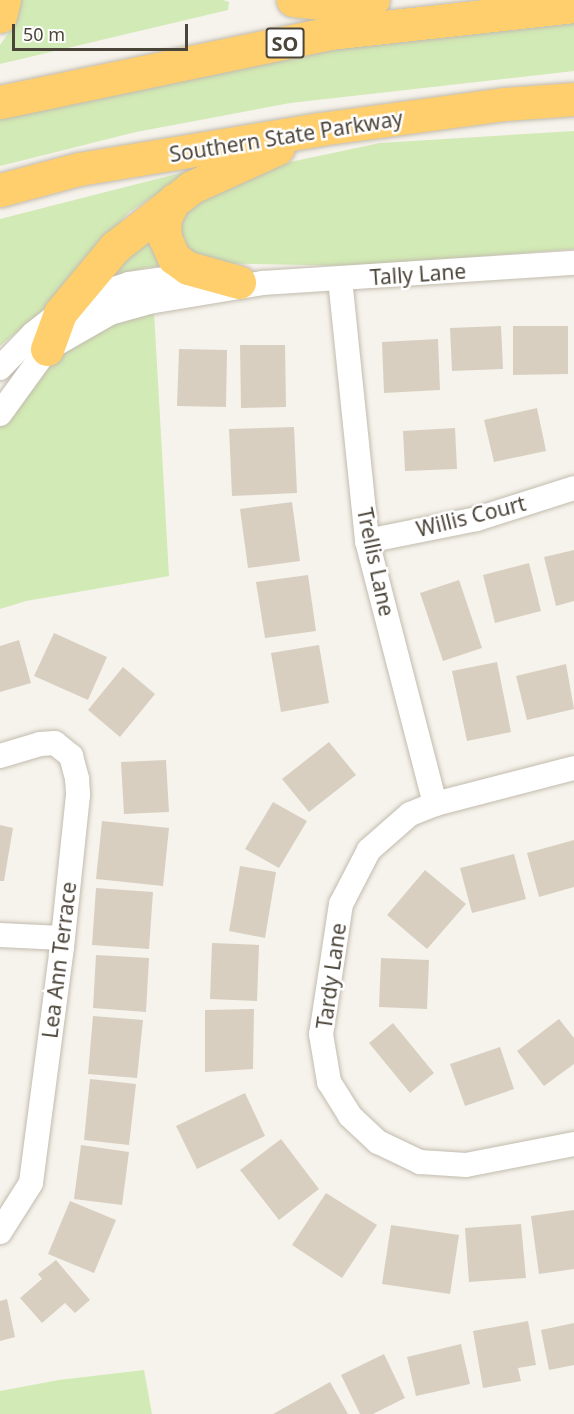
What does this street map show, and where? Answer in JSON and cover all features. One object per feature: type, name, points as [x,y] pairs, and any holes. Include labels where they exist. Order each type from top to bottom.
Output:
[{"type":"highway","points":[[0,15],[4,0]]},
{"type":"highway","points":[[293,0],[329,4],[373,0]]},
{"type":"highway","name":"SO","points":[[0,102],[330,33],[574,6]]},
{"type":"highway","name":"Southern State Parkway","points":[[0,190],[79,169],[320,129],[504,104],[574,99]]},
{"type":"highway","points":[[47,349],[60,313],[115,246],[192,187],[320,129]]},
{"type":"highway","points":[[174,200],[164,220],[165,238],[174,258],[188,268],[251,282]]},
{"type":"street","name":"Tally Lane","points":[[0,368],[33,334],[60,313],[129,284],[171,278],[251,282],[340,279],[574,263]]},
{"type":"street","name":"Trellis Lane","points":[[340,279],[367,541],[435,804]]},
{"type":"street","name":"Tally Lane","points":[[0,414],[47,349],[68,334],[110,313],[149,302],[251,282]]},
{"type":"street","name":"Willis Court","points":[[367,541],[477,519],[574,488]]},
{"type":"street","name":"Lea Ann Terrace","points":[[0,756],[40,744],[55,743],[64,748],[75,766],[78,795],[31,1183],[0,1233]]},
{"type":"street","name":"Tardy Lane","points":[[574,768],[435,804],[410,814],[369,850],[341,904],[321,1034],[329,1082],[350,1116],[378,1142],[420,1162],[466,1165],[574,1143]]},
{"type":"street","points":[[0,935],[62,938]]},
{"type":"street","name":"Tardy Lane","points":[[544,1149],[574,1129]]},
{"type":"green space","points":[[19,0],[223,0],[229,2],[228,10],[0,64],[0,45],[12,28]]},
{"type":"green space","points":[[574,16],[574,71],[290,103],[136,132],[0,166],[0,112],[279,51]]},
{"type":"green space","points":[[574,131],[574,249],[356,266],[201,263],[180,251],[175,212],[271,166],[380,143]]},
{"type":"green space","points":[[196,169],[129,212],[48,306],[0,346],[0,219]]},
{"type":"green space","points":[[151,228],[166,265],[145,268],[103,281]]},
{"type":"green space","points":[[154,312],[169,576],[26,601],[0,609],[0,426],[59,354],[104,327]]},
{"type":"green space","points":[[144,1370],[152,1414],[0,1414],[0,1391],[59,1380]]},
{"type":"building","points":[[501,326],[503,369],[452,371],[450,328]]},
{"type":"building","points":[[513,326],[568,326],[568,374],[513,375]]},
{"type":"building","points":[[438,339],[440,390],[384,393],[382,342]]},
{"type":"building","points":[[240,345],[285,345],[286,407],[241,408]]},
{"type":"building","points":[[179,349],[227,350],[226,407],[177,406]]},
{"type":"building","points":[[537,408],[546,451],[494,462],[484,420]]},
{"type":"building","points":[[294,427],[297,493],[232,496],[229,429]]},
{"type":"building","points":[[455,428],[457,469],[405,471],[403,431]]},
{"type":"building","points":[[292,502],[300,561],[248,568],[240,509]]},
{"type":"building","points":[[574,550],[574,601],[556,606],[544,557]]},
{"type":"building","points":[[529,563],[541,611],[495,623],[483,575]]},
{"type":"building","points":[[308,575],[316,631],[265,638],[256,582]]},
{"type":"building","points":[[459,580],[482,648],[443,661],[420,593]]},
{"type":"building","points":[[54,633],[107,657],[88,700],[34,676]]},
{"type":"building","points":[[19,640],[31,683],[0,692],[0,646]]},
{"type":"building","points":[[319,645],[329,703],[281,712],[271,653]]},
{"type":"building","points":[[497,662],[511,732],[467,741],[452,671]]},
{"type":"building","points":[[566,664],[574,709],[527,720],[516,676]]},
{"type":"building","points":[[123,667],[155,694],[120,737],[88,710]]},
{"type":"building","points":[[329,742],[356,775],[309,812],[282,779]]},
{"type":"building","points":[[166,760],[169,812],[124,814],[121,762]]},
{"type":"building","points":[[273,802],[307,821],[279,868],[245,849]]},
{"type":"building","points":[[102,821],[169,828],[163,886],[96,879]]},
{"type":"building","points":[[0,825],[13,828],[4,881],[0,881]]},
{"type":"building","points":[[574,840],[574,887],[539,897],[527,853]]},
{"type":"building","points":[[514,854],[526,899],[472,913],[460,868]]},
{"type":"building","points":[[240,866],[276,872],[265,938],[229,931]]},
{"type":"building","points":[[425,870],[466,904],[427,949],[387,915]]},
{"type":"building","points":[[96,888],[153,892],[149,949],[92,945]]},
{"type":"building","points":[[212,943],[259,945],[257,1001],[210,999]]},
{"type":"building","points":[[96,955],[149,958],[146,1012],[93,1008]]},
{"type":"building","points":[[381,958],[429,960],[427,1009],[379,1007]]},
{"type":"building","points":[[254,1009],[253,1069],[205,1072],[205,1010]]},
{"type":"building","points":[[93,1016],[143,1020],[137,1078],[88,1074]]},
{"type":"building","points":[[559,1019],[574,1038],[574,1064],[544,1086],[517,1051]]},
{"type":"building","points":[[393,1023],[434,1073],[410,1093],[369,1043]]},
{"type":"building","points":[[500,1047],[514,1089],[465,1106],[450,1064]]},
{"type":"building","points":[[90,1079],[136,1084],[129,1145],[84,1140]]},
{"type":"building","points":[[245,1093],[265,1136],[197,1169],[176,1126]]},
{"type":"building","points":[[281,1139],[319,1189],[279,1220],[240,1170]]},
{"type":"building","points":[[81,1145],[129,1152],[122,1205],[74,1199]]},
{"type":"building","points":[[326,1193],[377,1225],[342,1278],[292,1245]]},
{"type":"building","points":[[70,1201],[116,1220],[94,1273],[48,1254]]},
{"type":"building","points":[[574,1210],[574,1269],[539,1274],[531,1216]]},
{"type":"building","points":[[521,1224],[526,1278],[469,1282],[465,1228]]},
{"type":"building","points":[[391,1225],[459,1235],[450,1294],[382,1284]]},
{"type":"building","points":[[56,1260],[90,1300],[75,1313],[65,1303],[42,1323],[20,1298],[42,1279],[38,1274]]},
{"type":"building","points":[[7,1299],[15,1337],[0,1341],[0,1301]]},
{"type":"building","points":[[528,1321],[536,1365],[518,1368],[521,1381],[483,1388],[473,1331]]},
{"type":"building","points":[[574,1323],[574,1365],[549,1370],[541,1330]]},
{"type":"building","points":[[461,1344],[470,1384],[416,1396],[407,1357]]},
{"type":"building","points":[[384,1354],[405,1398],[373,1414],[360,1414],[341,1375]]},
{"type":"building","points":[[330,1382],[348,1414],[273,1414]]}]
